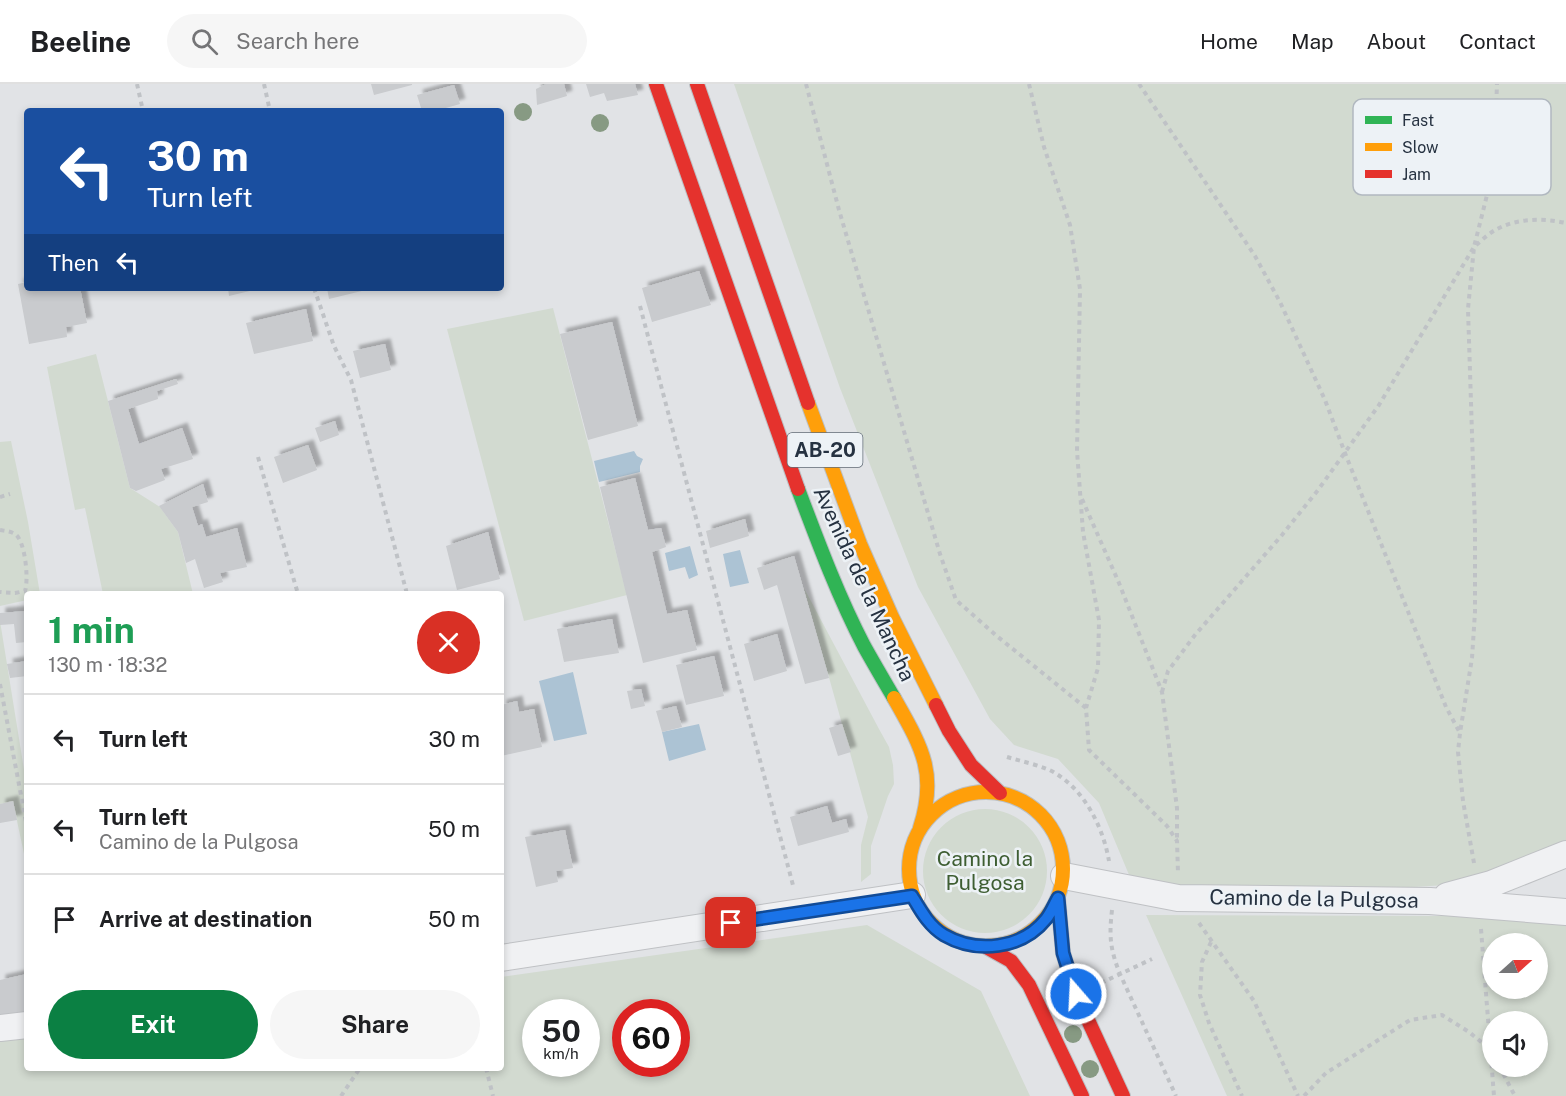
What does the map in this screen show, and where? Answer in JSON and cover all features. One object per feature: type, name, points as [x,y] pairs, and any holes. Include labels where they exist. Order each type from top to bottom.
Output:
[{"type":"main road","name":"Avenida de la Mancha","points":[[656,84],[812,525],[865,646],[915,735],[922,752],[928,782],[925,813],[920,828]]},
{"type":"main road","name":"Avenida de la Mancha","points":[[697,84],[804,393],[860,544],[892,617],[950,732],[971,765],[1000,793]]},
{"type":"main road","name":"AB-20","points":[[1061,887],[1046,919],[1030,934],[1010,944],[986,947],[969,945],[944,935],[924,917],[912,896],[908,866],[912,845],[920,828],[936,808],[958,796],[977,792],[1000,793],[1022,800],[1040,813],[1055,831],[1062,851],[1063,953],[1076,994],[1123,1096]]},
{"type":"main road","name":"AB-20","points":[[986,947],[1011,961],[1029,985],[1082,1096]]},
{"type":"street","points":[[1479,896],[1491,884],[1566,854]]},
{"type":"street","name":"Camino de la Pulgosa","points":[[1061,887],[1113,886],[1183,898],[1430,901],[1479,896],[1566,912]]},
{"type":"street","points":[[504,958],[912,896]]},
{"type":"street","points":[[0,1028],[24,1024]]},
{"type":"path","points":[[137,84],[141,108]]},
{"type":"path","points":[[264,84],[269,108]]},
{"type":"path","points":[[806,84],[845,232],[940,554],[956,600],[1086,708]]},
{"type":"path","points":[[1029,84],[1044,147],[1070,225],[1080,289],[1077,451],[1083,532],[1099,620],[1098,668],[1086,708],[1089,750],[1167,826],[1177,841]]},
{"type":"path","points":[[1139,84],[1260,266],[1280,302],[1325,400],[1446,707],[1460,734]]},
{"type":"path","points":[[1496,99],[1497,84]]},
{"type":"path","points":[[1487,195],[1474,247],[1468,309],[1475,527],[1475,612],[1473,658],[1458,752],[1463,801],[1479,896],[1489,1011]]},
{"type":"path","points":[[1162,692],[1168,671],[1195,635],[1282,535],[1318,490],[1379,405],[1474,247],[1495,230],[1521,220],[1566,223]]},
{"type":"path","points":[[315,291],[334,346],[351,380],[406,591]]},
{"type":"path","points":[[640,306],[800,912]]},
{"type":"path","points":[[258,457],[297,591]]},
{"type":"path","points":[[0,498],[10,494]]},
{"type":"path","points":[[1080,496],[1119,583],[1162,692],[1177,808],[1177,841],[1183,898],[1201,928],[1254,1001],[1298,1096]]},
{"type":"path","points":[[0,530],[16,534],[21,542],[27,583],[25,591]]},
{"type":"path","points":[[0,592],[24,591]]},
{"type":"path","points":[[0,684],[24,810]]},
{"type":"path","points":[[999,755],[1053,771],[1074,787],[1097,820],[1108,855],[1113,886],[1114,899],[1109,932],[1112,954],[1176,1096]]},
{"type":"path","points":[[1211,941],[1202,962],[1200,995],[1209,1023],[1242,1096]]},
{"type":"path","points":[[1304,1096],[1326,1074],[1410,1020],[1442,1015],[1482,1043]]},
{"type":"path","points":[[341,1096],[358,1071]]},
{"type":"path","points":[[487,1071],[493,1096]]},
{"type":"path","points":[[1493,1077],[1494,1096]]},
{"type":"path","points":[[1505,1077],[1515,1096]]},
{"type":"green space","points":[[734,84],[1566,84],[1566,851],[1447,885],[1330,892],[1213,892],[1132,882],[1099,803],[1058,759],[1014,745],[990,719],[918,587],[840,388]]},
{"type":"green space","points":[[553,308],[627,595],[524,621],[447,329]]},
{"type":"green space","points":[[96,354],[130,488],[160,507],[178,532],[192,591],[102,591],[85,508],[75,510],[47,367]]},
{"type":"green space","points":[[11,441],[40,591],[24,591],[24,601],[0,606],[0,442]]},
{"type":"green space","points":[[804,588],[889,747],[893,765],[894,784],[871,846],[871,874],[861,882],[861,845],[868,817]]},
{"type":"green space","points":[[0,621],[24,769],[24,854],[13,802],[0,804]]},
{"type":"green space","name":"Camino la Pulgosa","points":[[985,809],[1009,814],[1029,827],[1042,847],[1047,871],[1042,895],[1029,915],[1009,928],[985,933],[961,928],[941,915],[928,895],[923,871],[928,847],[941,827],[961,814]]},
{"type":"green space","points":[[1146,915],[1452,916],[1566,923],[1566,1096],[1227,1096]]},
{"type":"green space","points":[[867,925],[981,991],[1030,1096],[0,1096],[0,1038],[24,1034],[24,1071],[504,1071],[504,977]]},
{"type":"water","points":[[634,451],[643,459],[640,472],[599,482],[594,461]]},
{"type":"water","points":[[690,546],[698,575],[689,579],[685,567],[669,571],[665,553]]},
{"type":"water","points":[[740,550],[749,583],[730,587],[723,554]]},
{"type":"water","points":[[573,672],[587,734],[554,741],[539,681]]},
{"type":"water","points":[[699,724],[706,750],[669,761],[662,732]]},
{"type":"building","points":[[371,84],[412,84],[412,85],[374,95]]},
{"type":"building","points":[[546,84],[564,84],[567,96],[537,105],[536,89]]},
{"type":"building","points":[[586,84],[635,84],[638,95],[607,101],[604,93],[590,97]]},
{"type":"building","points":[[454,85],[460,104],[446,108],[421,108],[417,95]]},
{"type":"building","points":[[699,271],[711,305],[652,322],[642,288]]},
{"type":"building","points":[[24,283],[24,291],[81,291],[87,323],[66,327],[67,337],[29,344],[18,284]]},
{"type":"building","points":[[228,291],[250,291],[229,296]]},
{"type":"building","points":[[328,291],[362,291],[329,299]]},
{"type":"building","points":[[306,309],[313,341],[254,354],[246,323]]},
{"type":"building","points":[[612,322],[638,426],[588,440],[560,334]]},
{"type":"building","points":[[385,344],[391,370],[360,378],[353,351]]},
{"type":"building","points":[[176,379],[178,384],[157,391],[158,399],[128,409],[139,444],[182,428],[193,459],[161,469],[165,480],[136,491],[130,488],[108,401]]},
{"type":"building","points":[[335,421],[339,435],[320,442],[315,428]]},
{"type":"building","points":[[308,445],[317,470],[283,483],[274,457]]},
{"type":"building","points":[[635,478],[648,530],[661,528],[666,547],[652,552],[667,614],[687,610],[697,650],[643,663],[600,487]]},
{"type":"building","points":[[203,484],[208,502],[192,507],[198,526],[202,524],[206,537],[237,528],[247,567],[220,573],[223,582],[204,588],[195,559],[186,563],[178,532],[159,506]]},
{"type":"building","points":[[745,519],[749,536],[710,548],[706,531]]},
{"type":"building","points":[[488,532],[500,579],[457,590],[446,546]]},
{"type":"building","points":[[794,556],[829,678],[805,684],[777,585],[764,590],[757,568]]},
{"type":"building","points":[[24,611],[24,642],[16,643],[14,624],[0,625],[0,613]]},
{"type":"building","points":[[612,619],[619,653],[564,662],[557,629]]},
{"type":"building","points":[[777,634],[787,671],[754,681],[744,644]]},
{"type":"building","points":[[714,656],[724,696],[686,705],[676,665]]},
{"type":"building","points":[[24,661],[24,676],[10,678],[7,664]]},
{"type":"building","points":[[641,689],[645,706],[631,709],[627,691]]},
{"type":"building","points":[[517,701],[519,712],[534,709],[542,747],[504,755],[504,704]]},
{"type":"building","points":[[676,706],[682,727],[662,732],[656,711]]},
{"type":"building","points":[[842,724],[851,752],[838,756],[829,728]]},
{"type":"building","points":[[13,801],[17,820],[0,823],[0,804]]},
{"type":"building","points":[[827,806],[832,823],[846,819],[849,832],[798,846],[790,817]]},
{"type":"building","points":[[565,830],[573,868],[556,871],[558,882],[536,887],[525,837]]},
{"type":"building","points":[[24,975],[24,1015],[0,1019],[0,980]]},
{"type":"traffic: fast","points":[[798,489],[846,608],[864,646],[894,698]]},
{"type":"traffic: slow","points":[[808,403],[860,544],[892,617],[936,705]]},
{"type":"traffic: slow","points":[[894,698],[919,745],[924,760],[927,791],[920,828]]},
{"type":"traffic: slow","points":[[986,792],[1016,797],[1041,814],[1058,839],[1063,869],[1058,899],[1041,924],[1016,941],[986,946],[956,941],[931,924],[914,899],[909,869],[914,839],[931,814],[956,797],[986,792]]},
{"type":"traffic: jam","points":[[656,84],[798,489]]},
{"type":"traffic: jam","points":[[697,84],[808,403]]},
{"type":"traffic: jam","points":[[936,705],[949,731],[971,765],[1000,793]]},
{"type":"traffic: jam","points":[[1058,898],[1063,953],[1076,994],[1123,1096]]},
{"type":"traffic: jam","points":[[986,947],[1011,961],[1029,985],[1082,1096]]},
{"type":"route","points":[[731,923],[912,896],[924,917],[944,935],[969,945],[986,947],[1010,944],[1030,934],[1046,919],[1058,898],[1063,953],[1076,994]]}]
